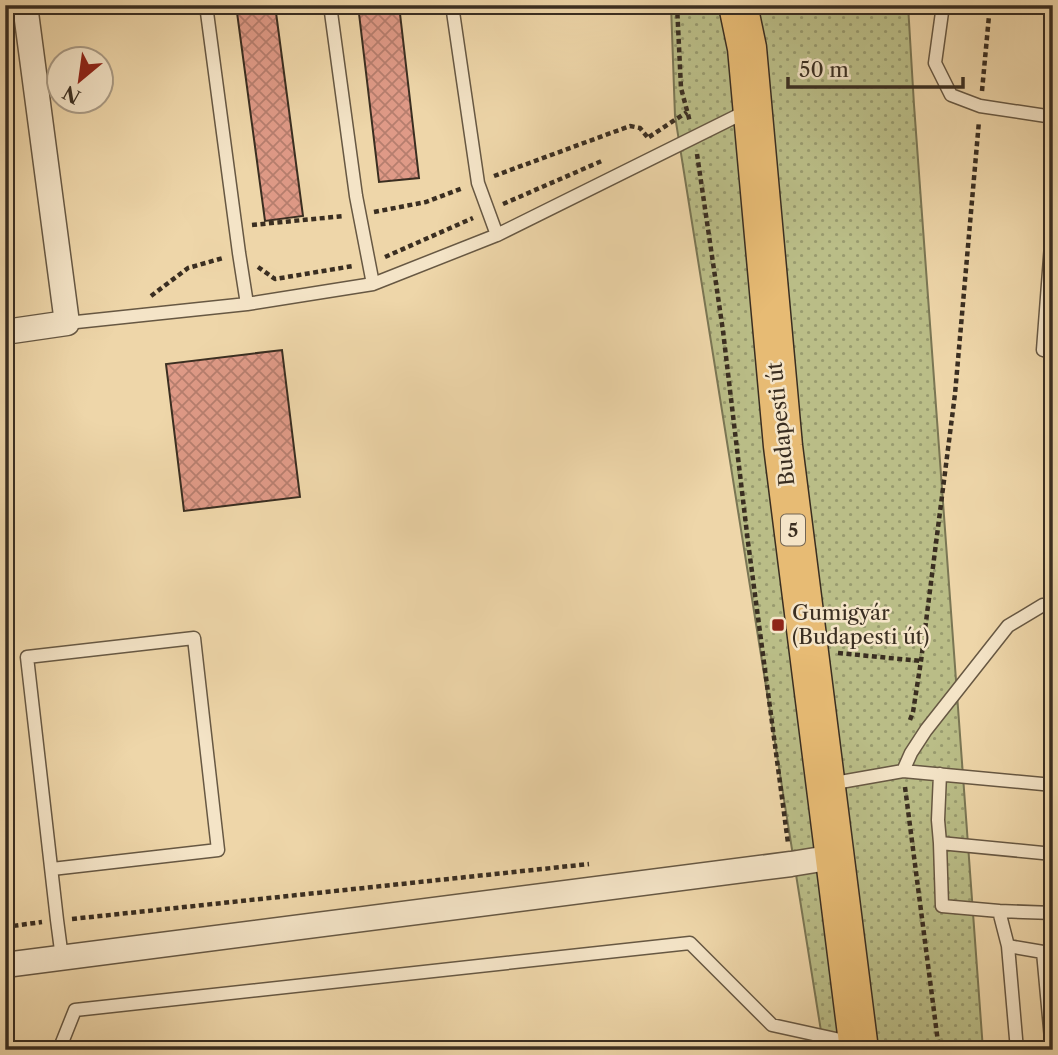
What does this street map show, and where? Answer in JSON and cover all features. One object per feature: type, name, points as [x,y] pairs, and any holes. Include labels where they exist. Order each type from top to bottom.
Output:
[{"type":"main road","name":"Budapesti út","points":[[738,5],[747,48],[783,446],[858,1047]]},
{"type":"main road","name":"Budapesti út","points":[[747,48],[753,5]]},
{"type":"street","points":[[5,332],[67,323],[25,5]]},
{"type":"street","points":[[5,965],[789,853],[834,857]]},
{"type":"lane","points":[[206,5],[247,304]]},
{"type":"lane","points":[[330,5],[359,214],[373,284]]},
{"type":"lane","points":[[452,5],[478,183],[497,235]]},
{"type":"lane","points":[[943,5],[935,62],[951,95],[980,107],[1053,117]]},
{"type":"lane","points":[[67,323],[247,304],[373,284],[497,235],[752,108]]},
{"type":"lane","points":[[1053,218],[1042,349],[1053,351]]},
{"type":"lane","points":[[903,771],[926,730],[1008,626],[1043,605],[1053,604]]},
{"type":"lane","points":[[52,869],[218,850],[194,638],[27,657],[62,958]]},
{"type":"lane","points":[[825,785],[903,771],[1053,785]]},
{"type":"lane","points":[[940,774],[938,820],[942,906],[1053,913]]},
{"type":"lane","points":[[940,843],[1053,854]]},
{"type":"lane","points":[[999,911],[1008,946],[1017,1050]]},
{"type":"lane","points":[[60,1050],[75,1010],[690,943],[772,1025],[858,1047]]},
{"type":"lane","points":[[1008,946],[1043,952],[1052,1050]]},
{"type":"path","points":[[677,5],[681,88],[694,137],[723,331],[789,853]]},
{"type":"path","points":[[909,722],[921,661],[955,394],[990,5]]},
{"type":"path","points":[[646,140],[687,112]]},
{"type":"path","points":[[235,227],[359,214],[426,202],[629,126],[640,128],[656,156]]},
{"type":"path","points":[[494,208],[606,159]]},
{"type":"path","points":[[147,299],[188,268],[239,253],[275,279],[369,264],[481,214]]},
{"type":"path","points":[[808,650],[921,661]]},
{"type":"path","points":[[903,771],[939,1050]]},
{"type":"path","points":[[789,853],[790,832]]},
{"type":"path","points":[[5,927],[595,863]]},
{"type":"green space","points":[[671,5],[908,5],[983,1050],[824,1050],[675,116]]},
{"type":"building","points":[[236,5],[275,5],[303,216],[265,221]]},
{"type":"building","points":[[358,5],[399,5],[419,178],[379,182]]},
{"type":"building","points":[[282,350],[300,497],[184,511],[166,364]]},
{"type":"place","name":"Gumigyár (Budapesti út)","points":[[778,625]]}]
